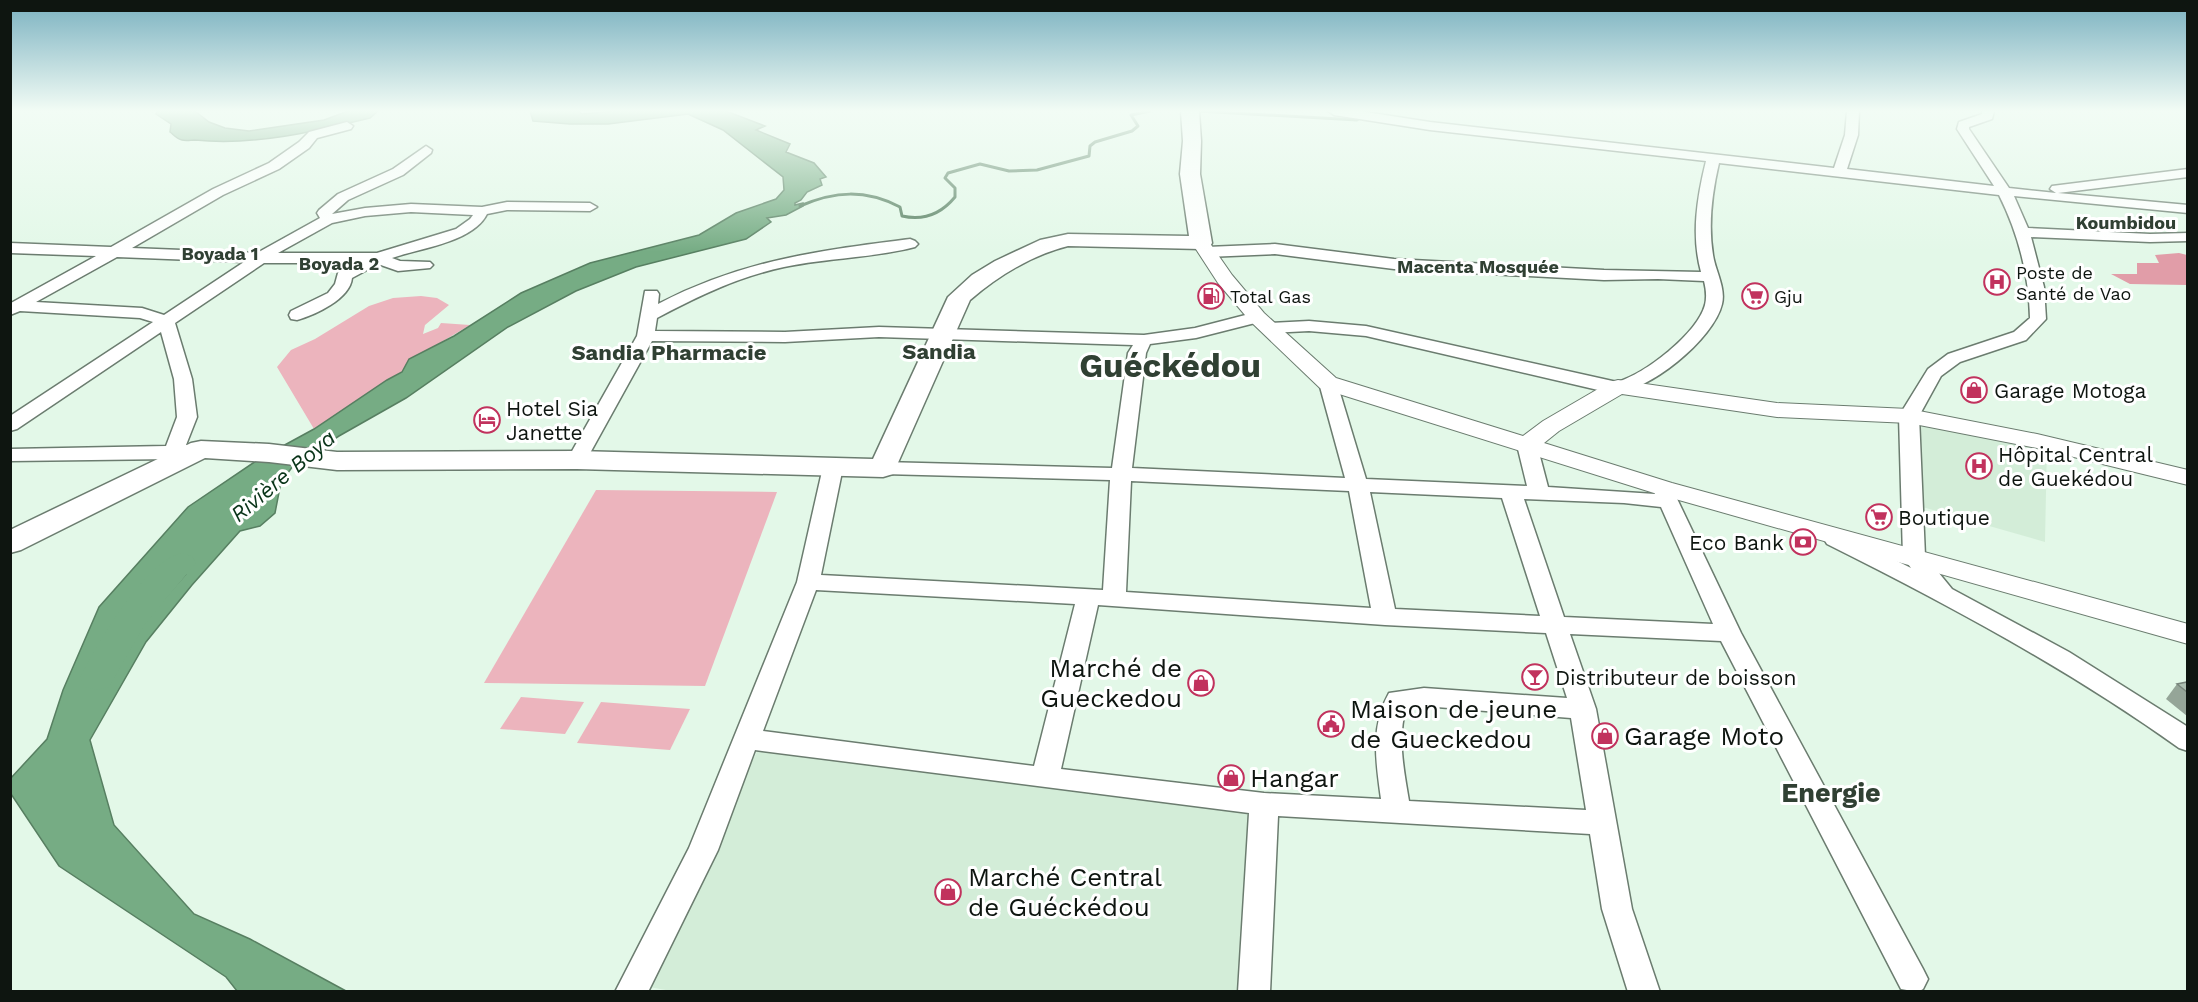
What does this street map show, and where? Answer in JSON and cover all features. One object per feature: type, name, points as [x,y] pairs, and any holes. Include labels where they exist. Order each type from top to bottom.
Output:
[{"type":"highway","points":[[10,543],[187,451],[269,453],[337,461],[577,460],[883,468],[960,297],[980,280],[1003,266],[1048,245],[1068,240],[1088,239],[1204,247],[1190,174],[1191,158]]},
{"type":"main road","points":[[1204,247],[1225,279],[1263,322],[1328,384],[1527,445],[1666,495],[1914,557],[2187,634]]},
{"type":"main road","points":[[1527,445],[1568,415],[1618,387],[1777,410],[1909,416],[2037,441],[2187,478]]},
{"type":"street","points":[[13,307],[218,192],[274,166],[286,158]]},
{"type":"street","points":[[328,219],[324,213],[343,197],[398,172],[416,158]]},
{"type":"street","points":[[1702,158],[2187,209]]},
{"type":"street","points":[[1839,172],[1845,158]]},
{"type":"street","points":[[1943,593],[1914,557],[1909,416],[1934,373],[1954,358],[2020,336],[2038,319],[2039,301],[2012,191],[1986,158]]},
{"type":"street","points":[[646,336],[785,337],[879,332],[1144,340],[1263,322],[1366,331],[1599,385],[1618,387],[1647,376],[1701,329],[1710,315],[1714,302],[1705,255],[1703,221],[1704,194],[1713,159]]},
{"type":"street","points":[[2012,191],[2187,173]]},
{"type":"street","points":[[10,425],[260,258],[328,219],[365,212],[411,208],[482,211],[507,206],[590,207]]},
{"type":"street","points":[[297,315],[307,307],[322,303],[337,294],[343,286],[344,276],[354,268],[412,246],[461,232],[476,222],[482,211]]},
{"type":"street","points":[[2022,232],[2150,238],[2187,237]]},
{"type":"street","points":[[649,315],[711,284],[763,269],[810,257],[910,244]]},
{"type":"street","points":[[1204,247],[1275,249],[1394,264],[1604,275],[1658,274],[1711,277]]},
{"type":"street","points":[[10,248],[260,258],[378,258],[398,266],[425,265]]},
{"type":"street","points":[[577,460],[646,336],[651,294]]},
{"type":"street","points":[[13,307],[142,313],[166,321]]},
{"type":"street","points":[[10,455],[187,451],[187,417],[183,380],[166,321]]},
{"type":"street","points":[[1114,599],[1121,474],[1137,353],[1144,340]]},
{"type":"street","points":[[1328,384],[1358,486],[1385,617]]},
{"type":"street","points":[[1527,445],[1539,494]]},
{"type":"street","points":[[631,992],[703,850],[808,582],[833,467]]},
{"type":"street","points":[[883,468],[1121,474],[1624,498],[1666,495],[1729,633],[1912,979]]},
{"type":"street","points":[[1511,492],[1583,709],[1617,909],[1644,992]]},
{"type":"street","points":[[1824,533],[1943,593],[2100,681],[2187,741]]},
{"type":"street","points":[[808,582],[1088,597],[1385,617],[1729,633]]},
{"type":"street","points":[[1045,778],[1088,597]]},
{"type":"street","points":[[1397,812],[1391,768],[1390,723],[1393,706],[1398,700],[1424,697],[1583,709]]},
{"type":"street","points":[[746,739],[1264,804],[1604,823]]},
{"type":"street","points":[[1254,992],[1264,804]]},
{"type":"shaded area","points":[[2179,253],[2187,255],[2187,285],[2130,284],[2111,274],[2137,274],[2137,263],[2159,263],[2155,255]]},
{"type":"shaded area","points":[[421,296],[437,298],[449,305],[425,325],[423,334],[438,328],[441,323],[470,325],[409,359],[402,372],[314,429],[277,367],[291,350],[315,339],[369,306],[393,298]]},
{"type":"shaded area","name":"Hôpital Central de Guekédou","points":[[1909,416],[2047,444],[2045,542],[1912,504]]},
{"type":"shaded area","points":[[596,490],[777,492],[705,686],[484,683]]},
{"type":"shaded area","points":[[521,697],[584,702],[565,734],[500,729]]},
{"type":"shaded area","points":[[601,702],[690,709],[670,750],[577,743]]},
{"type":"shaded area","points":[[763,740],[1251,812],[1239,991],[677,992],[638,985]]},
{"type":"water","points":[[758,158],[801,158],[814,163],[826,177],[820,179],[822,185],[807,192],[801,200],[795,203],[795,205],[803,203],[803,206],[786,215],[767,218],[771,222],[746,239],[636,267],[576,291],[508,327],[406,398],[339,436],[293,466],[281,482],[275,513],[260,526],[240,531],[192,585],[146,642],[90,740],[114,825],[194,914],[250,939],[346,991],[237,991],[226,977],[59,866],[11,794],[10,779],[47,739],[63,690],[99,607],[188,507],[259,459],[314,429],[402,372],[409,359],[454,336],[521,293],[590,263],[699,235],[736,213],[776,199],[784,190],[783,177]],"holes":[[[186,574],[126,641],[116,644],[132,604],[148,593]]]},
{"type":"building","points":[[2187,682],[2187,692],[2177,684]]},
{"type":"waterway","points":[[800,206],[825,197],[862,195],[875,197],[900,207],[902,216],[925,217],[938,212],[955,197],[955,188],[945,178],[948,173],[980,164],[1009,171],[1037,170],[1082,158]]},
{"type":"waterway","name":"Rivière Boya","points":[[97,678],[133,616],[181,563]]},
{"type":"place","name":"Poste de Santé de Vao","points":[[1997,282]]},
{"type":"place","name":"Total Gas","points":[[1211,296]]},
{"type":"place","name":"Gju","points":[[1755,296]]},
{"type":"place","name":"Garage Motoga","points":[[1974,390]]},
{"type":"place","name":"Hotel Sia Janette","points":[[487,420]]},
{"type":"place","name":"Hôpital Central de Guekédou","points":[[1979,466]]},
{"type":"place","name":"Boutique","points":[[1879,517]]},
{"type":"place","name":"Eco Bank","points":[[1803,542]]},
{"type":"place","name":"Distributeur de boisson","points":[[1535,677]]},
{"type":"place","name":"Marché de Gueckedou","points":[[1201,683]]},
{"type":"place","name":"Maison de jeune de Gueckedou","points":[[1331,724]]},
{"type":"place","name":"Garage Moto","points":[[1605,736]]},
{"type":"place","name":"Hangar","points":[[1231,778]]},
{"type":"place","name":"Marché Central de Guéckédou","points":[[948,892]]},
{"type":"district","name":"Koumbidou","points":[[2126,222]]},
{"type":"district","name":"Boyada 1","points":[[220,253]]},
{"type":"district","name":"Boyada 2","points":[[339,263]]},
{"type":"district","name":"Macenta Mosquée","points":[[1478,266]]},
{"type":"district","name":"Sandia","points":[[939,351]]},
{"type":"district","name":"Sandia Pharmacie","points":[[669,352]]},
{"type":"district","name":"Guéckédou","points":[[1170,365]]},
{"type":"district","name":"Energie","points":[[1831,793]]}]
